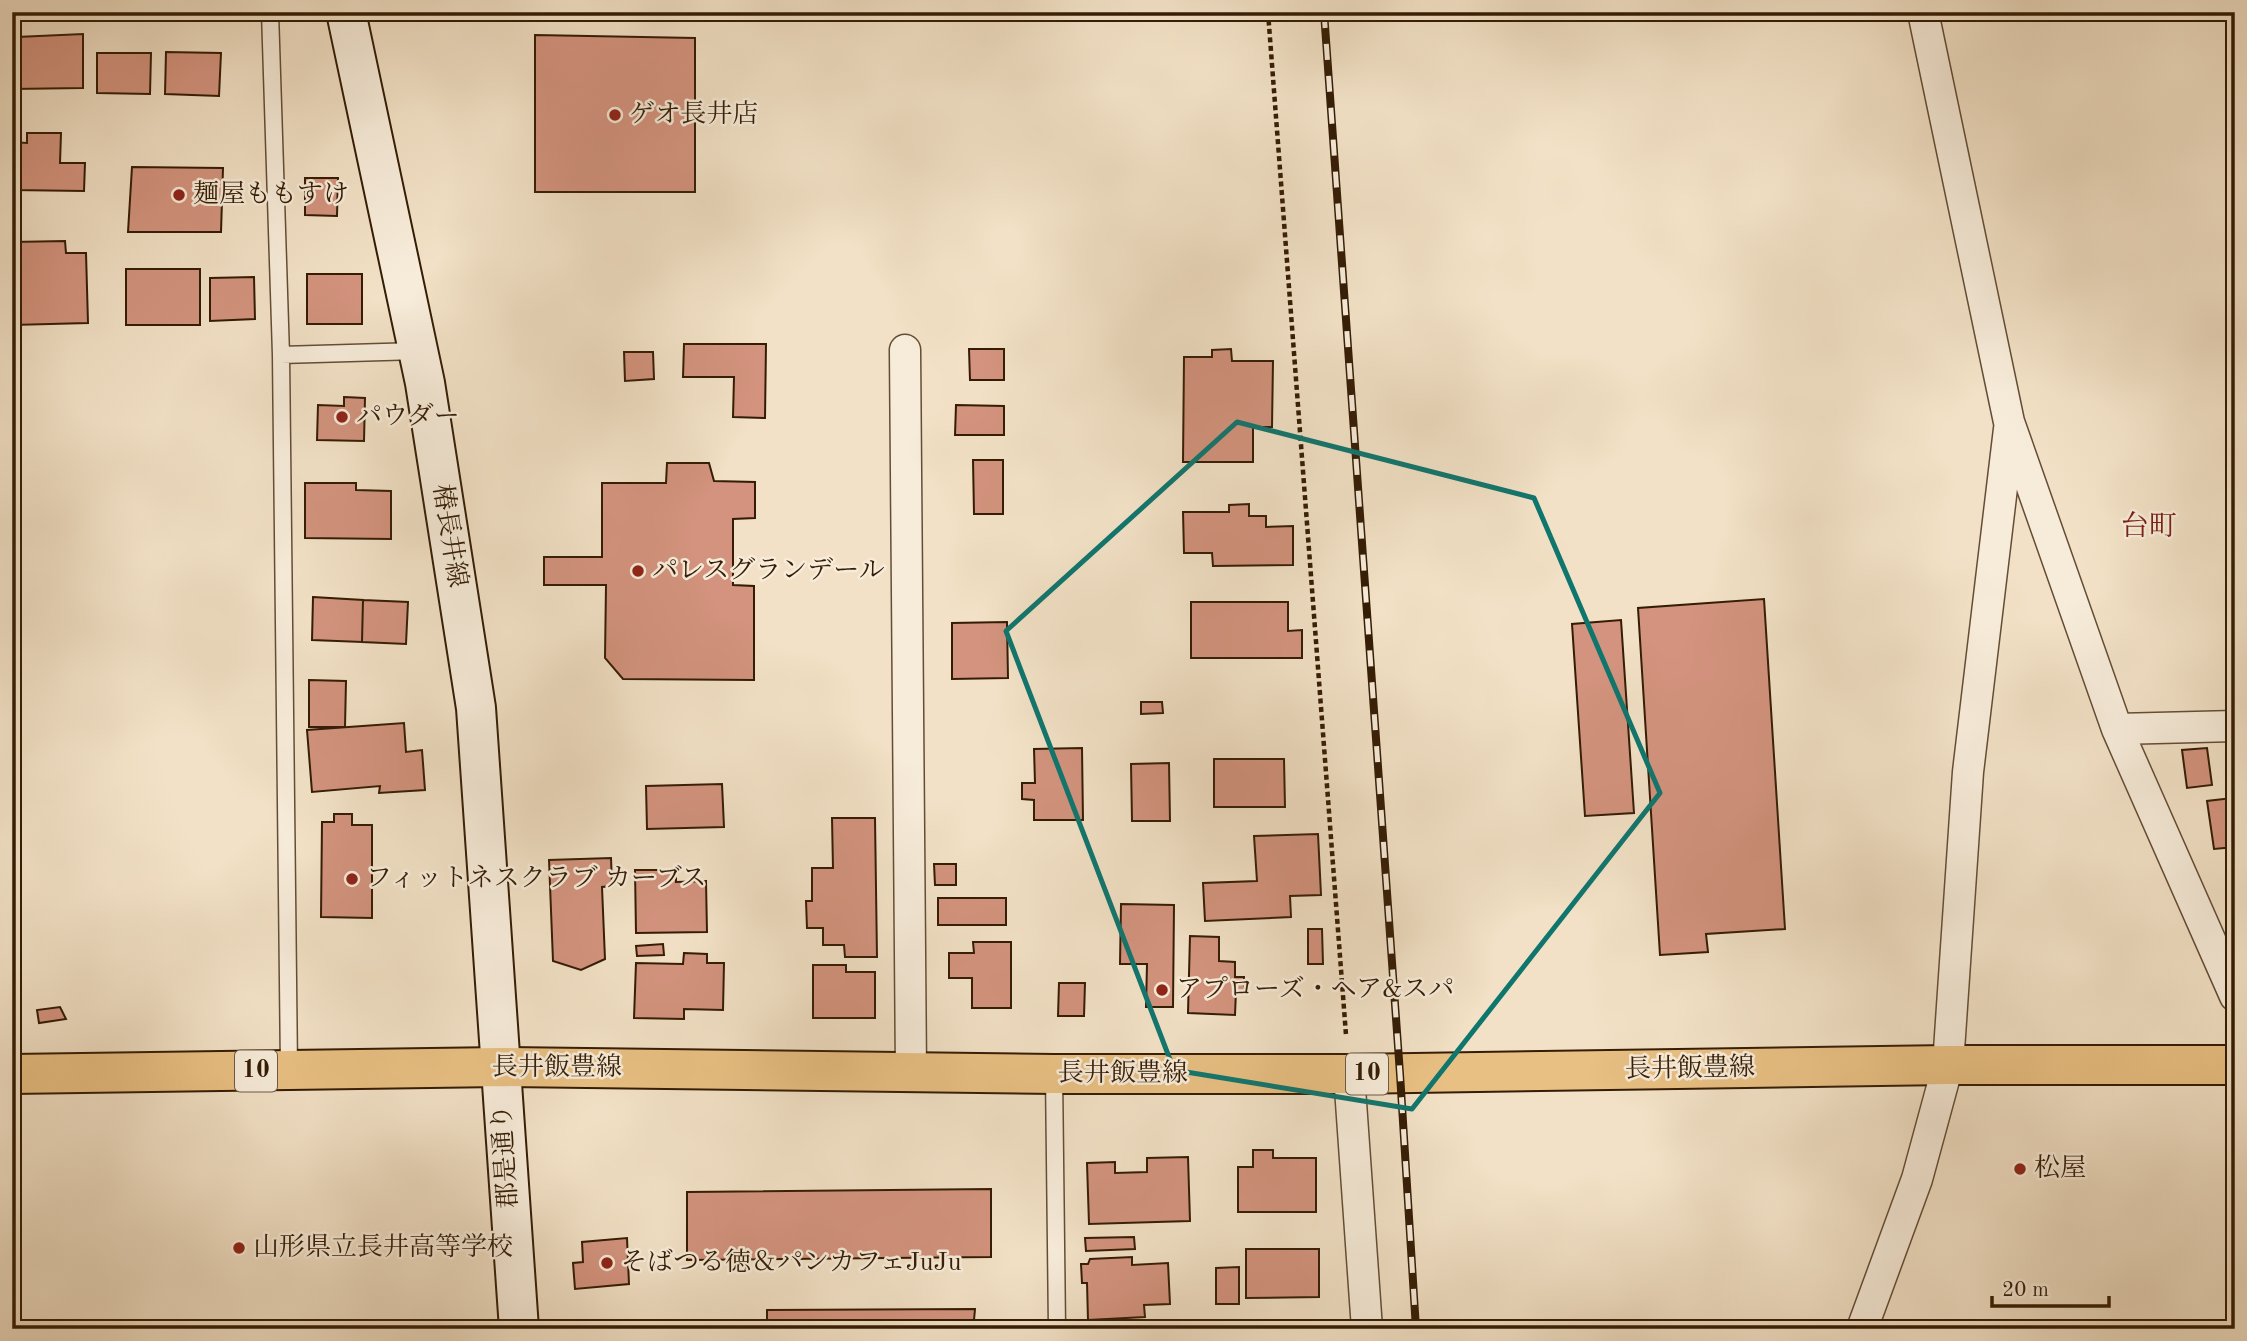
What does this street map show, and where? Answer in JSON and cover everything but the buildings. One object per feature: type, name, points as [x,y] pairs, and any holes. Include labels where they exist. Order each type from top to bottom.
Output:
[{"type":"main road","name":"椿長井線","points":[[346,12],[418,351],[476,708],[500,1067]]},
{"type":"main road","name":"長井飯豊線","points":[[12,1074],[500,1067],[911,1073],[1349,1074],[1948,1065],[2235,1065]]},
{"type":"main road","name":"郡是通り","points":[[500,1067],[519,1329]]},
{"type":"street","points":[[1923,12],[2010,422],[2117,729],[2235,996]]},
{"type":"street","points":[[905,350],[911,1073]]},
{"type":"street","points":[[1863,1329],[1917,1179],[1948,1065],[1968,772],[2010,422]]},
{"type":"street","points":[[2117,729],[2235,726]]},
{"type":"street","points":[[1349,1074],[1367,1329]]},
{"type":"lane","points":[[270,12],[281,355],[289,1071]]},
{"type":"lane","points":[[281,355],[418,351]]},
{"type":"lane","points":[[1054,1074],[1057,1329]]},
{"type":"path","points":[[1268,12],[1349,1074]]},
{"type":"highlighted area","points":[[1237,422],[1534,498],[1660,793],[1412,1109],[1174,1070],[1006,631]]},
{"type":"railway","points":[[1324,12],[1416,1329]]},
{"type":"place","name":"ゲオ長井店","points":[[615,115]]},
{"type":"place","name":"麺屋ももすけ","points":[[179,195]]},
{"type":"place","name":"パウダー","points":[[342,417]]},
{"type":"place","name":"パレスグランデール","points":[[638,571]]},
{"type":"place","name":"フィットネスクラブ カーブス","points":[[352,879]]},
{"type":"place","name":"アプローズ・ヘア&スパ","points":[[1162,990]]},
{"type":"place","name":"松屋","points":[[2020,1169]]},
{"type":"place","name":"山形県立長井高等学校","points":[[239,1248]]},
{"type":"place","name":"そばつる徳＆パンカフェJuJu","points":[[607,1263]]},
{"type":"district","name":"台町","points":[[2149,528]]}]
